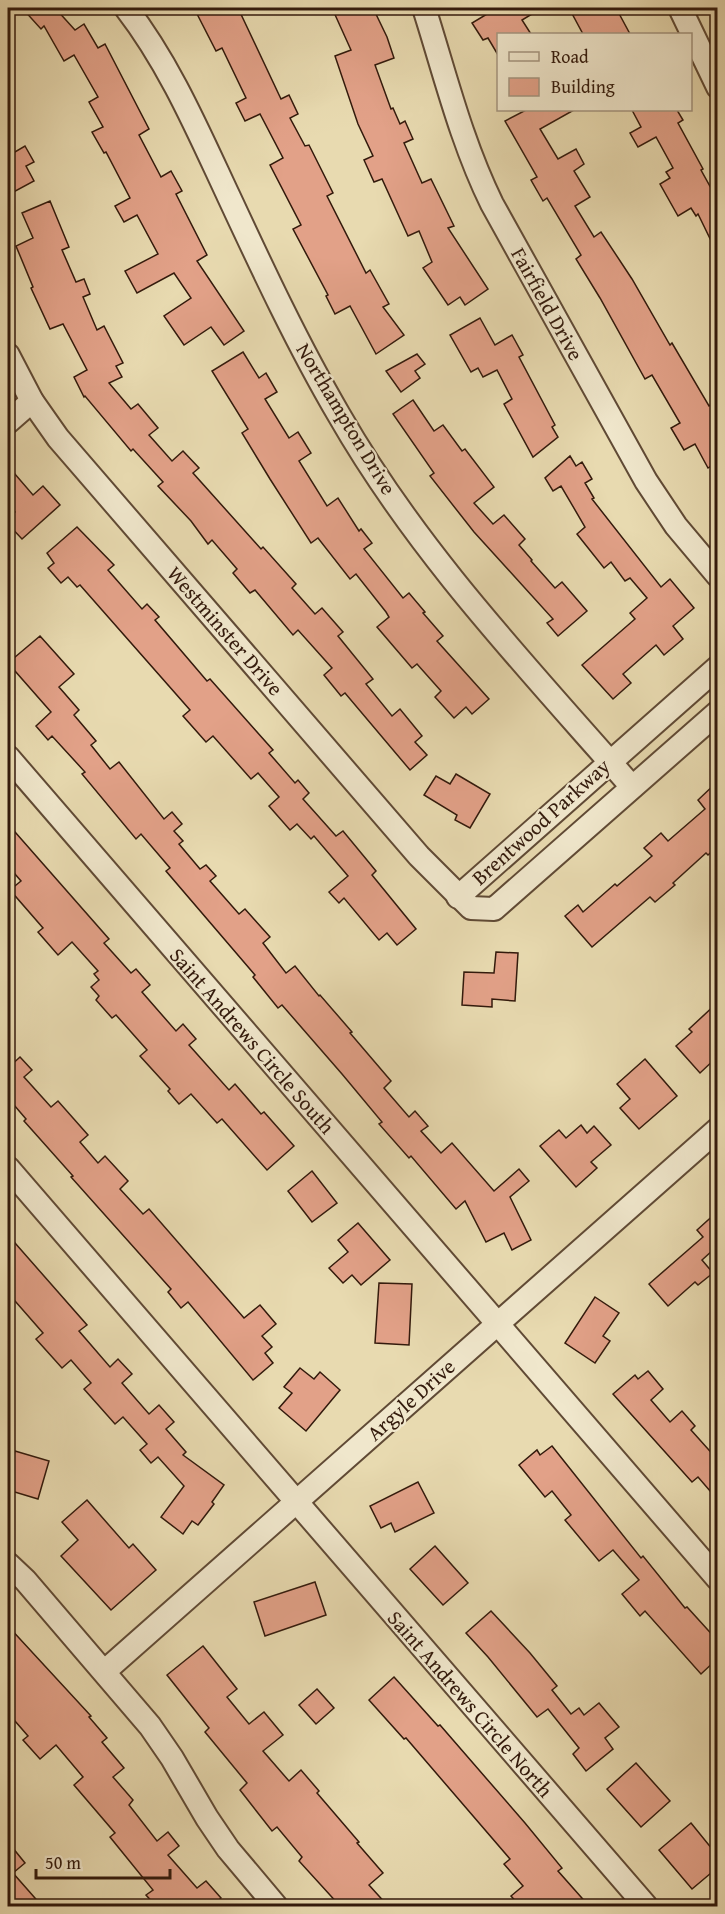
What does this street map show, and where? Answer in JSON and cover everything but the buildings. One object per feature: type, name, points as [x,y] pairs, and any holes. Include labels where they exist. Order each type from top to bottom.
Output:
[{"type":"street","name":"Northampton Drive","points":[[126,8],[164,62],[305,354],[363,456],[425,546],[465,596],[632,787]]},
{"type":"street","name":"Fairfield Drive","points":[[424,8],[461,132],[475,170],[492,204],[646,481],[676,526],[717,576]]},
{"type":"street","points":[[680,8],[692,33]]},
{"type":"street","points":[[692,34],[717,87]]},
{"type":"street","name":"Westminster Drive","points":[[8,355],[32,401],[58,438],[419,856],[458,897]]},
{"type":"street","points":[[8,422],[32,401]]},
{"type":"street","name":"Brentwood Parkway","points":[[717,667],[458,897],[471,908],[494,909],[717,712]]},
{"type":"street","name":"Saint Andrews Circle South","points":[[8,757],[496,1324]]},
{"type":"street","name":"Argyle Drive","points":[[105,1671],[717,1129]]},
{"type":"street","points":[[8,1168],[295,1502]]},
{"type":"street","points":[[496,1324],[717,1579]]},
{"type":"street","name":"Saint Andrews Circle North","points":[[295,1502],[646,1906]]},
{"type":"street","points":[[8,1564],[25,1580],[105,1671],[150,1726],[228,1849],[276,1906]]}]
